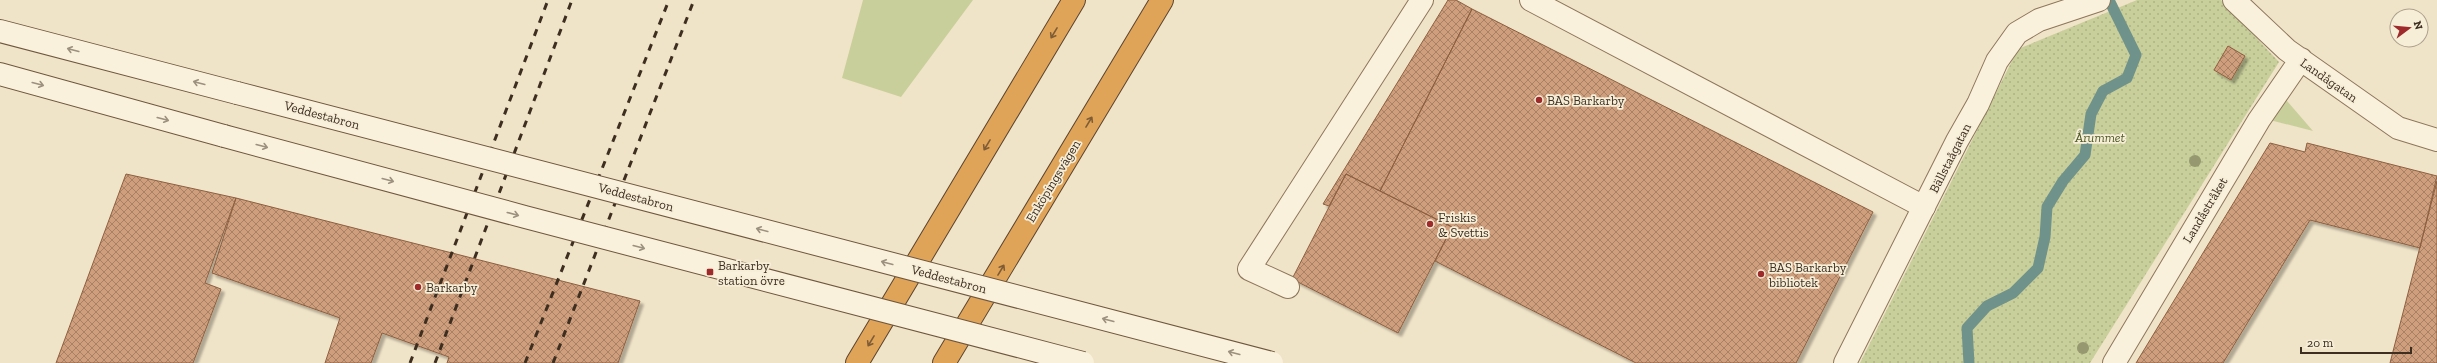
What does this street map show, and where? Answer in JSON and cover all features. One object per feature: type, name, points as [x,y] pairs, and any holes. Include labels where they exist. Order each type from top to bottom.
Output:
[{"type":"highway","points":[[857,363],[1074,0]]},
{"type":"highway","name":"Enköpingsvägen","points":[[944,363],[1162,0]]},
{"type":"street","points":[[1288,287],[1249,269],[1422,0]]},
{"type":"street","points":[[1531,0],[1924,207]]},
{"type":"street","name":"Bällstaågatan","points":[[1845,363],[1957,141],[1978,104],[1997,61],[2017,33],[2039,20],[2099,0]]},
{"type":"street","name":"Landågatan","points":[[2234,0],[2287,50],[2398,128],[2437,140]]},
{"type":"street","name":"Veddestabron","points":[[0,31],[1272,363]]},
{"type":"street","name":"Landåstråket","points":[[2114,363],[2259,120],[2301,59]]},
{"type":"street","points":[[0,74],[525,217],[1084,363]]},
{"type":"green space","points":[[863,0],[973,0],[901,97],[842,78]]},
{"type":"green space","name":"Årummet","points":[[2137,0],[2221,0],[2279,62],[2090,363],[1860,363],[2018,49]]},
{"type":"green space","points":[[2281,94],[2313,131],[2262,118]]},
{"type":"building","points":[[1448,0],[1456,0],[1472,9],[1380,191],[1346,174],[1329,206],[1323,204]]},
{"type":"building","name":"BAS Barkarby","points":[[1472,9],[1873,212],[1796,363],[1636,363],[1435,261],[1452,227],[1380,191]]},
{"type":"building","points":[[2228,46],[2245,56],[2231,80],[2214,70]]},
{"type":"building","points":[[2270,143],[2305,152],[2307,143],[2437,176],[2420,248],[2310,220],[2223,363],[2136,363]]},
{"type":"building","points":[[126,174],[236,198],[205,283],[221,289],[193,363],[56,363]]},
{"type":"building","points":[[1346,174],[1452,227],[1398,333],[1292,279]]},
{"type":"building","points":[[2437,181],[2437,363],[2390,363]]},
{"type":"building","name":"Barkarby","points":[[236,198],[640,301],[618,363],[447,363],[449,357],[382,333],[371,363],[325,363],[340,318],[212,273]]},
{"type":"waterway","points":[[1969,363],[1967,328],[1987,306],[2013,293],[2038,268],[2045,237],[2047,207],[2063,181],[2085,155],[2091,114],[2103,91],[2127,78],[2136,55],[2109,0]]},
{"type":"railway","points":[[410,363],[548,0]]},
{"type":"railway","points":[[435,363],[572,0]]},
{"type":"railway","points":[[525,363],[669,0]]},
{"type":"railway","points":[[553,363],[694,0]]},
{"type":"place","name":"BAS Barkarby","points":[[1539,100]]},
{"type":"place","name":"Friskis & Svettis","points":[[1430,224]]},
{"type":"place","name":"Barkarby station övre","points":[[710,272]]},
{"type":"place","name":"BAS Barkarby bibliotek","points":[[1761,274]]},
{"type":"place","name":"Barkarby","points":[[418,287]]}]
